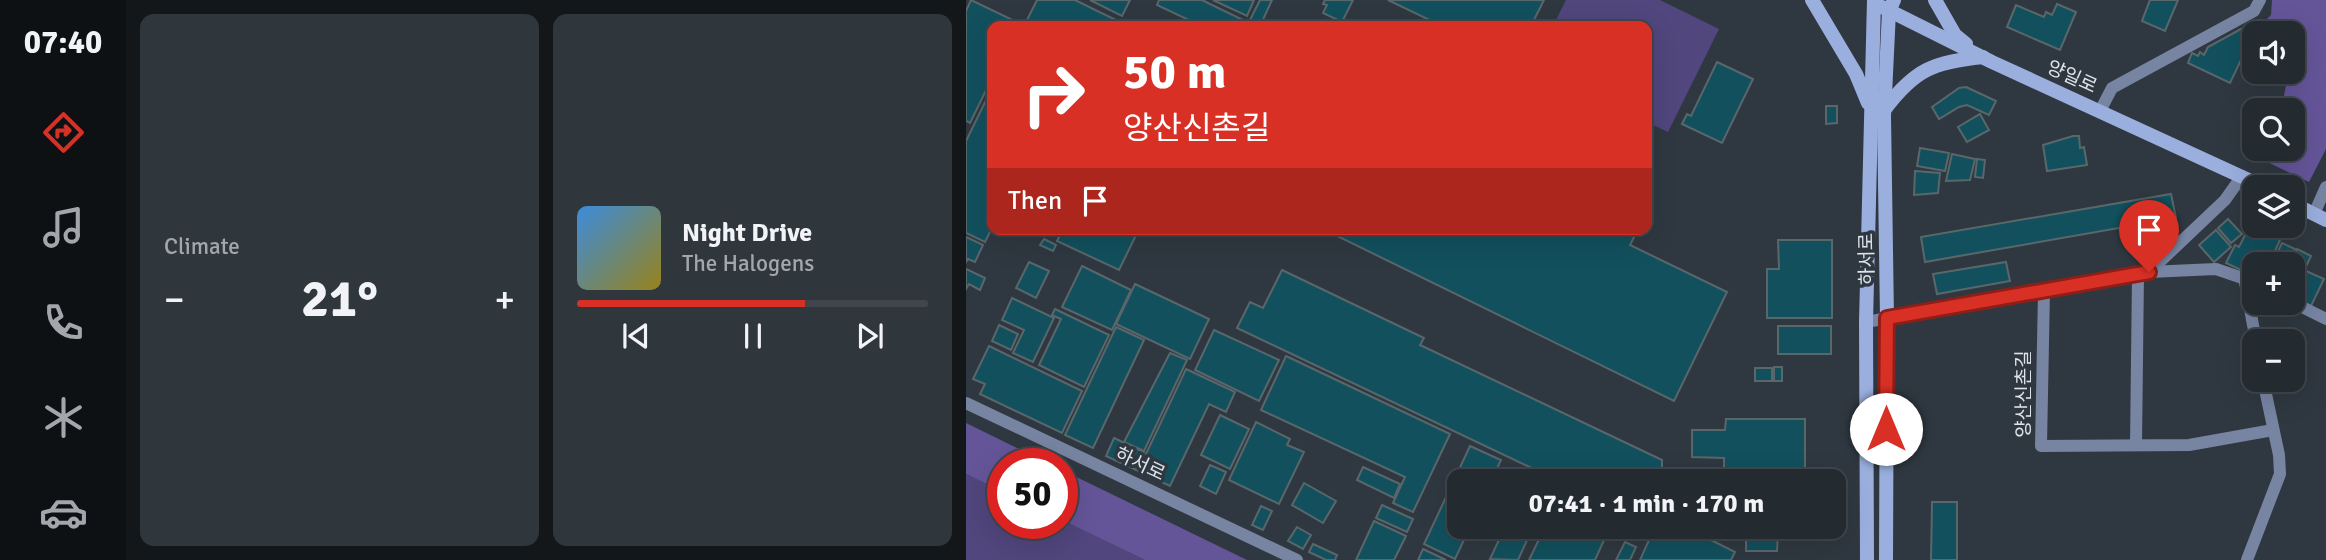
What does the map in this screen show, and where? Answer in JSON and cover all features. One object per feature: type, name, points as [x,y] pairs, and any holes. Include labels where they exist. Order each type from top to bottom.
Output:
[{"type":"main road","points":[[1812,0],[1877,109],[1924,71],[1939,63],[1983,57]]},
{"type":"main road","points":[[1935,0],[1955,34],[1983,57]]},
{"type":"main road","name":"하서로","points":[[1871,1],[1887,318],[1886,560]]},
{"type":"main road","name":"양일로","points":[[1871,1],[1892,5],[1983,57],[2242,176]]},
{"type":"main road","name":"하서로","points":[[1867,560],[1866,322],[1877,109],[1892,5]]},
{"type":"street","points":[[2100,111],[2112,88],[2254,11],[2260,0]]},
{"type":"street","points":[[2136,445],[2143,273],[2225,200],[2242,176]]},
{"type":"street","points":[[2320,217],[2326,187]]},
{"type":"street","points":[[1866,322],[2143,273],[2216,269],[2242,278]]},
{"type":"street","name":"양산신촌길","points":[[2044,290],[2041,446],[2189,444],[2273,430]]},
{"type":"street","points":[[2305,308],[2326,319]]},
{"type":"street","points":[[2247,560],[2280,474],[2265,392]]},
{"type":"street","name":"하서로","points":[[966,403],[1297,560]]},
{"type":"shaded area","points":[[1566,0],[1660,0],[1719,29],[1668,132],[1652,124],[1652,21],[1556,21]]},
{"type":"shaded area","points":[[2272,0],[2326,0],[2326,149],[2309,182],[2305,180],[2305,175],[2294,175],[2265,161],[2305,161],[2305,98],[2283,98],[2286,84],[2305,84],[2305,21],[2265,21],[2271,15]]},
{"type":"shaded area","points":[[966,423],[1017,448],[987,448],[987,484],[966,474]]},
{"type":"shaded area","points":[[966,474],[987,484],[987,539],[1078,539],[1078,528],[1145,560],[966,560]]},
{"type":"shaded area","points":[[1078,478],[1247,560],[1145,560],[1078,528]]},
{"type":"building","points":[[971,0],[1015,21],[987,21],[987,88],[970,123],[966,121],[966,11]]},
{"type":"building","points":[[1037,0],[1075,0],[1118,21],[1026,21]]},
{"type":"building","points":[[1090,0],[1130,0],[1122,16]]},
{"type":"building","points":[[1159,0],[1202,0],[1243,20],[1191,21],[1157,5]]},
{"type":"building","points":[[1213,0],[1254,0],[1247,16]]},
{"type":"building","points":[[1260,0],[1272,0],[1262,21],[1250,21]]},
{"type":"building","points":[[1325,0],[1353,0],[1342,21],[1323,13],[1327,5],[1323,4]]},
{"type":"building","points":[[1388,0],[1544,0],[1534,21],[1432,21]]},
{"type":"building","points":[[2150,0],[2178,0],[2165,31],[2142,21]]},
{"type":"building","points":[[2057,4],[2076,12],[2060,50],[2007,27],[2016,5],[2044,17],[2046,12],[2052,15]]},
{"type":"building","points":[[2242,30],[2242,58],[2230,83],[2188,63],[2192,53],[2198,56],[2200,52],[2204,55],[2208,47]]},
{"type":"building","points":[[1717,62],[1753,79],[1722,143],[1682,124],[1687,114],[1691,116]]},
{"type":"building","points":[[1966,87],[1996,101],[1989,115],[1967,105],[1939,119],[1932,107],[1959,88]]},
{"type":"building","points":[[987,98],[988,235],[985,242],[966,233],[966,141]]},
{"type":"building","points":[[1826,106],[1837,106],[1837,123],[1826,124]]},
{"type":"building","points":[[1980,114],[1989,130],[1967,142],[1958,127]]},
{"type":"building","points":[[2079,136],[2080,148],[2084,147],[2087,165],[2047,171],[2043,145]]},
{"type":"building","points":[[1920,148],[1949,153],[1945,171],[1917,166]]},
{"type":"building","points":[[1952,154],[1975,159],[1970,180],[1946,181]]},
{"type":"building","points":[[1977,159],[1985,160],[1983,178],[1975,177]]},
{"type":"building","points":[[1915,171],[1940,173],[1938,193],[1914,195]]},
{"type":"building","points":[[2171,194],[2176,218],[1925,262],[1921,237]]},
{"type":"building","points":[[2228,219],[2242,234],[2231,243],[2218,228]]},
{"type":"building","points":[[2216,230],[2231,247],[2214,262],[2199,245]]},
{"type":"building","points":[[1060,235],[1136,235],[1119,270],[1057,241]]},
{"type":"building","points":[[1335,235],[1635,235],[1630,245],[1727,292],[1674,401]]},
{"type":"building","points":[[966,237],[983,245],[975,262],[968,259],[966,262]]},
{"type":"building","points":[[2244,238],[2280,240],[2274,252],[2242,252],[2242,270],[2226,263],[2235,245],[2239,247]]},
{"type":"building","points":[[1044,239],[1056,245],[1053,251],[1040,245]]},
{"type":"building","points":[[1778,240],[1832,240],[1832,318],[1767,318],[1767,269],[1779,269]]},
{"type":"building","points":[[2282,243],[2295,249],[2294,252],[2278,252]]},
{"type":"building","points":[[2305,253],[2311,256],[2305,269]]},
{"type":"building","points":[[1029,262],[1049,271],[1036,298],[1016,288]]},
{"type":"building","points":[[2006,262],[2010,281],[1937,294],[1933,274]]},
{"type":"building","points":[[1082,266],[1131,290],[1112,330],[1062,307]]},
{"type":"building","points":[[966,269],[985,278],[980,290],[969,284],[966,289]]},
{"type":"building","points":[[1282,270],[1424,338],[1420,345],[1662,460],[1662,469],[1534,469],[1237,328],[1250,302],[1263,308]]},
{"type":"building","points":[[2306,271],[2324,279],[2311,306],[2305,303]]},
{"type":"building","points":[[1135,284],[1209,319],[1190,359],[1116,324]]},
{"type":"building","points":[[1012,298],[1054,318],[1033,362],[1013,353],[1024,330],[1002,320]]},
{"type":"building","points":[[1055,309],[1109,335],[1084,387],[1039,365],[1061,319],[1052,315]]},
{"type":"building","points":[[999,325],[1018,334],[1011,350],[992,341]]},
{"type":"building","points":[[1778,326],[1831,326],[1831,354],[1778,354]]},
{"type":"building","points":[[1116,327],[1144,340],[1093,448],[1065,435]]},
{"type":"building","points":[[1214,330],[1279,360],[1259,401],[1195,370]]},
{"type":"building","points":[[989,346],[1082,391],[1062,433],[980,394],[985,384],[973,379]]},
{"type":"building","points":[[1170,353],[1187,360],[1144,451],[1124,442]]},
{"type":"building","points":[[1286,356],[1450,434],[1413,512],[1393,503],[1405,477],[1261,410]]},
{"type":"building","points":[[1774,367],[1782,367],[1782,381],[1774,381]]},
{"type":"building","points":[[1755,368],[1772,368],[1772,381],[1755,381]]},
{"type":"building","points":[[1186,369],[1235,392],[1226,412],[1209,404],[1170,486],[1138,471]]},
{"type":"building","points":[[1220,415],[1249,429],[1230,469],[1201,455]]},
{"type":"building","points":[[1726,419],[1805,419],[1805,469],[1724,469],[1724,458],[1692,457],[1692,430],[1725,430]]},
{"type":"building","points":[[1256,422],[1290,439],[1287,445],[1304,452],[1279,504],[1229,480]]},
{"type":"building","points":[[1114,438],[1144,452],[1136,470],[1106,456]]},
{"type":"building","points":[[1470,446],[1501,460],[1497,469],[1459,469]]},
{"type":"building","points":[[1210,465],[1226,472],[1216,494],[1200,486]]},
{"type":"building","points":[[1363,467],[1400,484],[1394,498],[1357,480]]},
{"type":"building","points":[[1304,483],[1336,501],[1323,523],[1292,505]]},
{"type":"building","points":[[1447,495],[1447,539],[1464,539],[1455,559],[1424,544]]},
{"type":"building","points":[[1932,502],[1957,502],[1957,560],[1931,560]]},
{"type":"building","points":[[1382,505],[1413,519],[1407,532],[1376,518]]},
{"type":"building","points":[[1261,506],[1272,511],[1263,530],[1252,525]]},
{"type":"building","points":[[1374,521],[1406,536],[1394,560],[1356,560]]},
{"type":"building","points":[[1297,527],[1311,535],[1303,549],[1288,541]]},
{"type":"building","points":[[1499,539],[1528,539],[1518,560],[1490,559]]},
{"type":"building","points":[[1539,539],[1605,539],[1595,560],[1529,560]]},
{"type":"building","points":[[1649,539],[1709,539],[1735,552],[1731,560],[1640,560]]},
{"type":"building","points":[[1746,539],[1778,539],[1777,551],[1746,551]]},
{"type":"building","points":[[1625,542],[1636,547],[1630,560],[1616,560]]},
{"type":"building","points":[[1313,544],[1337,555],[1335,560],[1326,560],[1309,552]]},
{"type":"building","points":[[1423,549],[1446,560],[1418,560]]},
{"type":"route","points":[[1886,429],[1887,318],[2149,272]]}]
